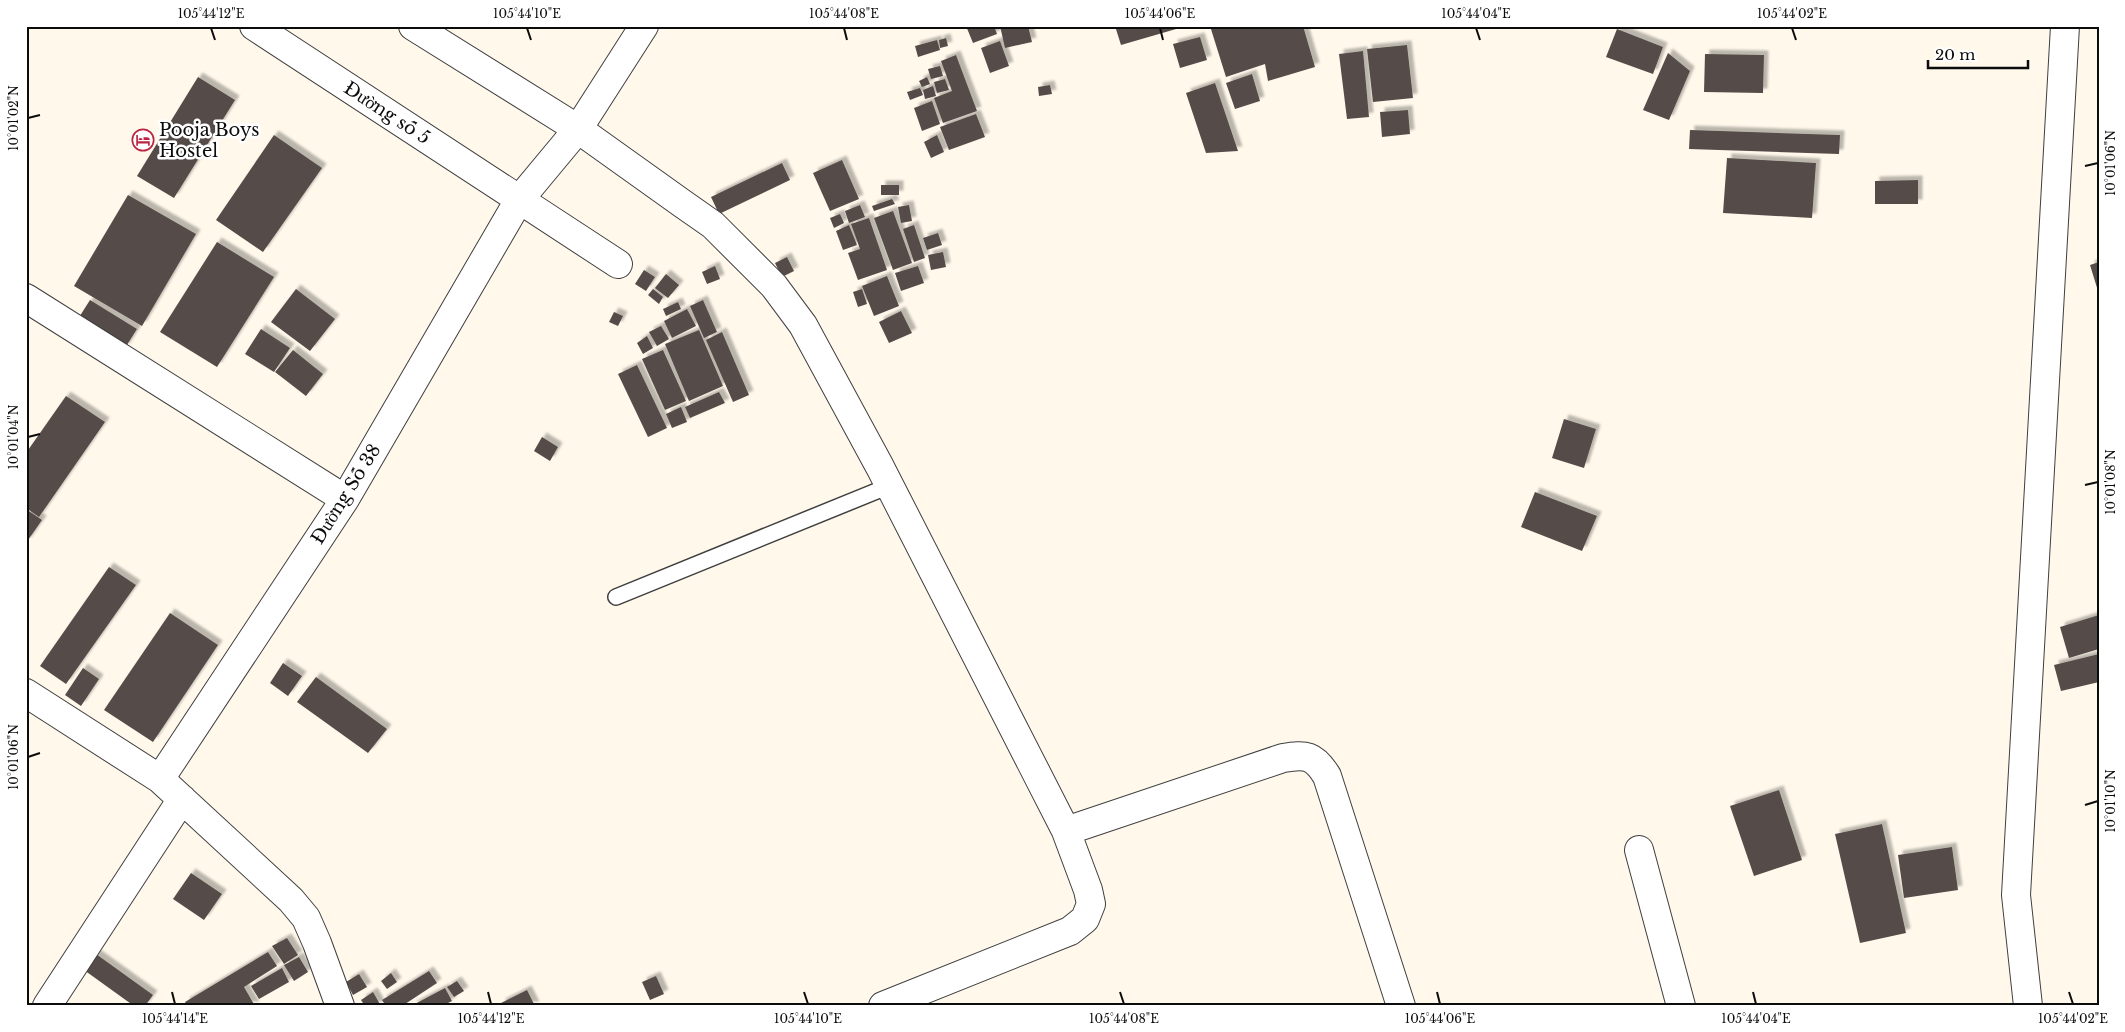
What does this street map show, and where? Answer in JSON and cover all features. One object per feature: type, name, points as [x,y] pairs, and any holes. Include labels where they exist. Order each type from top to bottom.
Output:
[{"type":"street","name":"Đường số 5","points":[[254,26],[618,264]]},
{"type":"street","points":[[413,26],[578,129],[713,225],[774,286],[803,326],[889,486],[1066,831],[1088,890],[1091,904],[1086,919],[1070,930],[883,1006]]},
{"type":"street","name":"Đường Số 38","points":[[160,779],[345,500],[519,200],[578,129],[644,26]]},
{"type":"street","points":[[2028,1006],[2016,895],[2065,26]]},
{"type":"street","points":[[26,298],[345,500]]},
{"type":"street","points":[[26,693],[160,779],[291,900],[306,918],[340,1006]]},
{"type":"street","points":[[1066,831],[1283,758],[1302,755],[1318,762],[1327,776],[1402,1006]]},
{"type":"street","points":[[47,1006],[182,799]]},
{"type":"street","points":[[1639,850],[1681,1006]]},
{"type":"lane","points":[[616,597],[889,486]]},
{"type":"building","points":[[966,26],[994,26],[997,34],[973,43]]},
{"type":"building","points":[[1000,26],[1028,26],[1032,42],[1005,48]]},
{"type":"building","points":[[1115,26],[1183,26],[1183,27],[1121,45]]},
{"type":"building","points":[[1210,26],[1303,26],[1315,67],[1268,81],[1265,64],[1226,77]]},
{"type":"building","points":[[1617,29],[1663,47],[1653,74],[1606,57]]},
{"type":"building","points":[[1200,37],[1207,60],[1180,68],[1173,44]]},
{"type":"building","points":[[946,38],[948,46],[940,48],[939,40]]},
{"type":"building","points":[[937,40],[940,50],[918,57],[915,46]]},
{"type":"building","points":[[1000,41],[1009,66],[990,73],[981,48]]},
{"type":"building","points":[[1407,45],[1413,98],[1373,102],[1367,49]]},
{"type":"building","points":[[1363,51],[1369,117],[1347,119],[1339,54]]},
{"type":"building","points":[[1668,53],[1690,71],[1669,120],[1643,110]]},
{"type":"building","points":[[1705,54],[1764,55],[1763,93],[1704,92]]},
{"type":"building","points":[[956,55],[977,111],[943,123],[934,98],[952,91],[941,61]]},
{"type":"building","points":[[940,66],[943,76],[931,79],[928,69]]},
{"type":"building","points":[[1252,74],[1260,101],[1235,109],[1226,83]]},
{"type":"building","points":[[198,77],[235,100],[174,198],[137,176]]},
{"type":"building","points":[[927,77],[930,84],[922,87],[919,81]]},
{"type":"building","points":[[945,79],[949,90],[937,93],[934,82]]},
{"type":"building","points":[[1215,83],[1238,151],[1206,153],[1186,93]]},
{"type":"building","points":[[1050,85],[1052,94],[1039,96],[1038,87]]},
{"type":"building","points":[[933,86],[936,96],[925,99],[923,90]]},
{"type":"building","points":[[920,88],[923,95],[910,100],[907,92]]},
{"type":"building","points":[[932,101],[940,124],[922,131],[914,108]]},
{"type":"building","points":[[1408,110],[1410,134],[1382,137],[1380,112]]},
{"type":"building","points":[[976,114],[985,137],[949,150],[940,127]]},
{"type":"building","points":[[1690,130],[1840,135],[1839,154],[1689,149]]},
{"type":"building","points":[[274,135],[322,168],[263,252],[216,220]]},
{"type":"building","points":[[937,135],[944,152],[931,158],[924,142]]},
{"type":"building","points":[[1727,158],[1816,163],[1812,218],[1723,213]]},
{"type":"building","points":[[842,160],[859,199],[830,211],[813,173]]},
{"type":"building","points":[[782,163],[790,180],[719,214],[711,197]]},
{"type":"building","points":[[1918,180],[1918,204],[1875,204],[1875,181]]},
{"type":"building","points":[[881,185],[899,185],[899,195],[881,195]]},
{"type":"building","points":[[128,195],[196,234],[142,326],[74,286]]},
{"type":"building","points":[[892,199],[895,204],[874,211],[872,206]]},
{"type":"building","points":[[860,205],[865,217],[849,223],[845,211]]},
{"type":"building","points":[[909,205],[912,221],[901,223],[898,207]]},
{"type":"building","points":[[893,211],[912,263],[893,270],[874,218]]},
{"type":"building","points":[[840,214],[844,223],[834,228],[830,218]]},
{"type":"building","points":[[869,218],[887,270],[858,280],[848,253],[860,249],[851,224]]},
{"type":"building","points":[[849,225],[857,245],[843,250],[836,231]]},
{"type":"building","points":[[914,225],[925,258],[914,262],[903,229]]},
{"type":"building","points":[[938,233],[942,245],[927,250],[923,238]]},
{"type":"building","points":[[217,242],[274,277],[217,367],[160,332]]},
{"type":"building","points":[[943,252],[946,267],[931,270],[928,255]]},
{"type":"building","points":[[787,257],[794,271],[782,277],[775,263]]},
{"type":"building","points":[[2099,262],[2099,291],[2098,291],[2090,265]]},
{"type":"building","points":[[715,266],[720,279],[707,284],[702,272]]},
{"type":"building","points":[[918,266],[924,283],[901,291],[895,273]]},
{"type":"building","points":[[644,270],[655,277],[646,291],[635,284]]},
{"type":"building","points":[[666,274],[679,285],[668,298],[655,288]]},
{"type":"building","points":[[887,276],[899,306],[874,316],[862,286]]},
{"type":"building","points":[[296,289],[335,319],[310,351],[271,322]]},
{"type":"building","points":[[653,289],[663,297],[659,304],[648,295]]},
{"type":"building","points":[[862,289],[867,304],[858,307],[853,292]]},
{"type":"building","points":[[90,300],[137,329],[125,348],[78,319]]},
{"type":"building","points":[[703,300],[717,332],[704,338],[690,306]]},
{"type":"building","points":[[678,302],[681,309],[666,316],[663,309]]},
{"type":"building","points":[[687,309],[696,326],[672,338],[664,321]]},
{"type":"building","points":[[901,311],[912,333],[889,343],[879,322]]},
{"type":"building","points":[[614,312],[623,316],[618,326],[609,322]]},
{"type":"building","points":[[661,326],[669,339],[657,346],[649,332]]},
{"type":"building","points":[[261,329],[290,348],[274,372],[245,354]]},
{"type":"building","points":[[699,330],[723,386],[689,401],[665,344]]},
{"type":"building","points":[[722,332],[749,395],[733,402],[706,340]]},
{"type":"building","points":[[647,336],[653,348],[643,354],[637,343]]},
{"type":"building","points":[[293,350],[323,374],[306,396],[275,372]]},
{"type":"building","points":[[663,350],[686,401],[665,410],[642,359]]},
{"type":"building","points":[[637,365],[667,428],[648,437],[618,374]]},
{"type":"building","points":[[719,392],[725,403],[690,418],[685,407]]},
{"type":"building","points":[[66,396],[105,422],[39,517],[26,508],[26,453]]},
{"type":"building","points":[[681,407],[687,422],[672,428],[666,414]]},
{"type":"building","points":[[1564,419],[1596,429],[1584,468],[1552,458]]},
{"type":"building","points":[[542,437],[558,447],[550,461],[534,451]]},
{"type":"building","points":[[1535,492],[1597,516],[1582,551],[1521,527]]},
{"type":"building","points":[[26,509],[42,520],[26,543]]},
{"type":"building","points":[[109,567],[136,585],[66,684],[40,666]]},
{"type":"building","points":[[170,613],[218,645],[153,742],[104,710]]},
{"type":"building","points":[[2099,615],[2099,649],[2069,658],[2060,627]]},
{"type":"building","points":[[2099,654],[2099,682],[2061,691],[2054,665]]},
{"type":"building","points":[[283,663],[302,676],[288,696],[270,683]]},
{"type":"building","points":[[83,668],[99,679],[81,706],[65,695]]},
{"type":"building","points":[[316,677],[387,729],[368,753],[297,702]]},
{"type":"building","points":[[1779,790],[1802,860],[1754,876],[1730,806]]},
{"type":"building","points":[[1882,824],[1906,933],[1860,943],[1835,834]]},
{"type":"building","points":[[1952,847],[1958,890],[1904,898],[1898,855]]},
{"type":"building","points":[[191,873],[222,894],[204,920],[173,899]]},
{"type":"building","points":[[287,938],[298,955],[284,964],[272,946]]},
{"type":"building","points":[[268,952],[277,966],[244,987],[255,1006],[187,1006],[185,1002]]},
{"type":"building","points":[[96,954],[153,995],[145,1006],[134,1006],[84,970]]},
{"type":"building","points":[[299,957],[308,972],[294,981],[284,965]]},
{"type":"building","points":[[282,968],[289,982],[259,999],[251,986]]},
{"type":"building","points":[[429,971],[437,983],[402,1006],[386,1006],[382,1000]]},
{"type":"building","points":[[391,973],[397,982],[387,989],[381,981]]},
{"type":"building","points":[[359,974],[367,987],[353,995],[346,982]]},
{"type":"building","points":[[656,976],[664,994],[650,1000],[642,982]]},
{"type":"building","points":[[457,981],[464,991],[454,997],[447,987]]},
{"type":"building","points":[[445,988],[452,1001],[442,1006],[411,1006]]},
{"type":"building","points":[[527,990],[535,1006],[502,1006],[501,1003]]},
{"type":"building","points":[[373,992],[381,1006],[365,1006],[361,1000]]},
{"type":"place","name":"Pooja Boys Hostel","points":[[143,140]]}]
